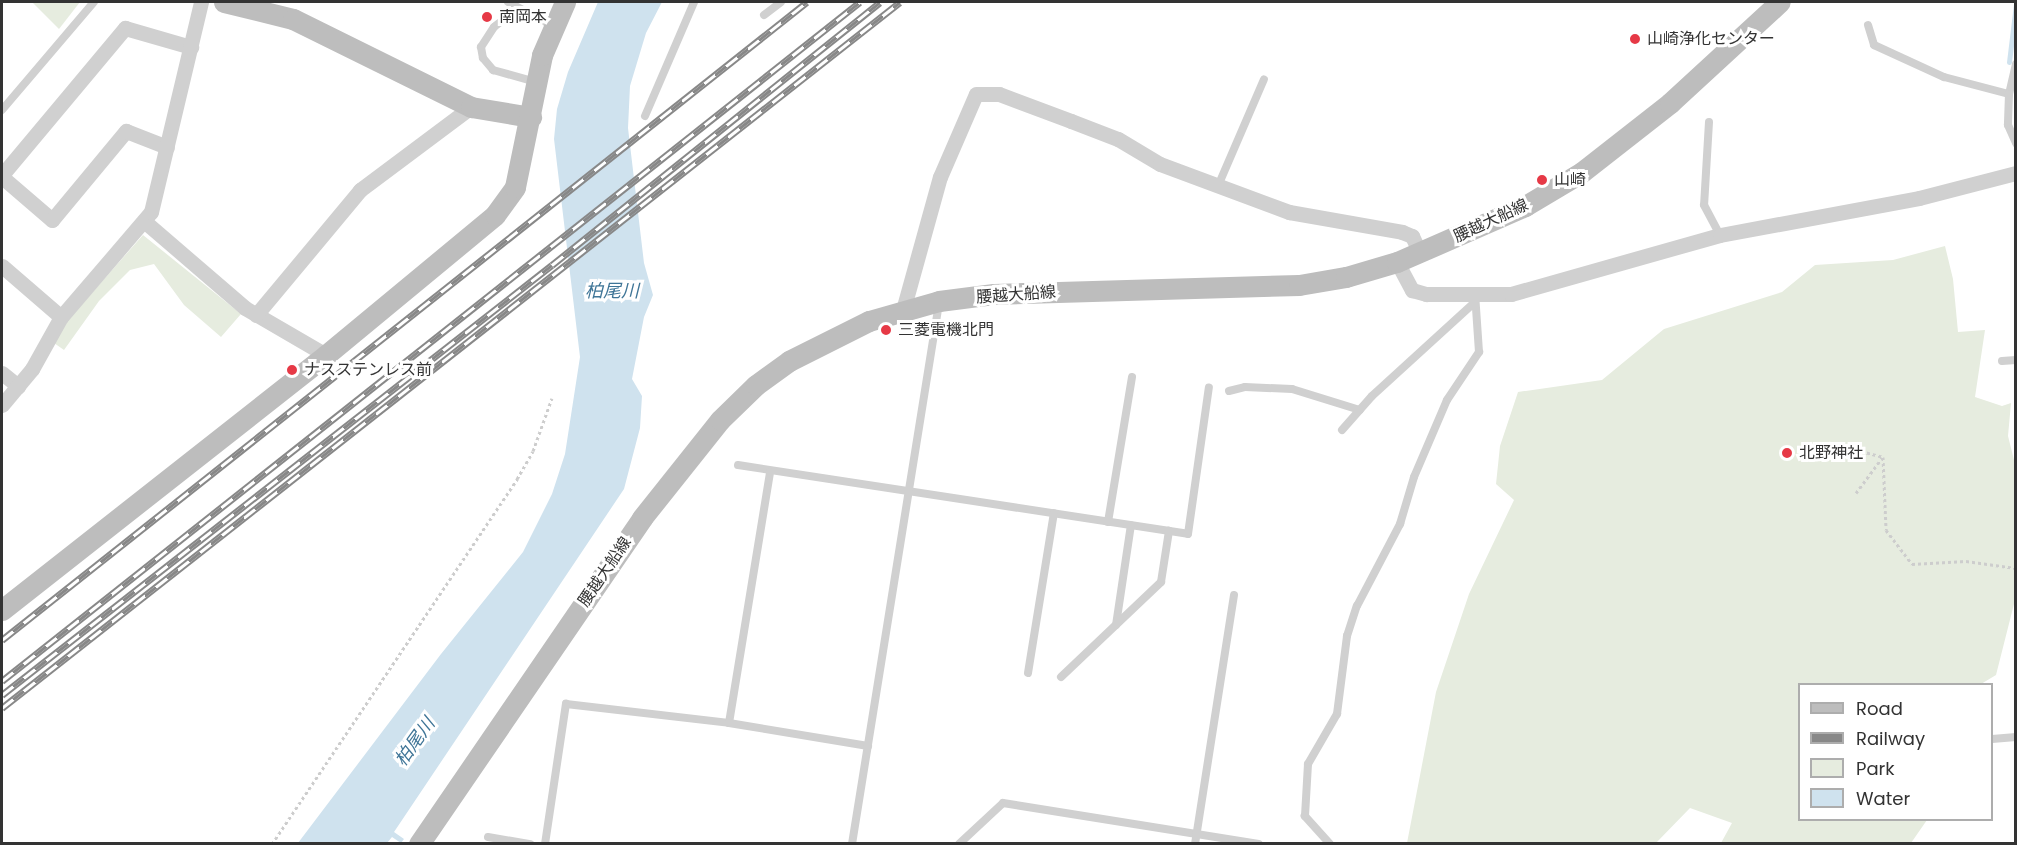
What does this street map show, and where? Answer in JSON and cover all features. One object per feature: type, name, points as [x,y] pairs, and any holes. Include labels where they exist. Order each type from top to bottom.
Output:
[{"type":"main road","points":[[225,2],[293,19],[471,107],[531,117]]},
{"type":"main road","points":[[2,610],[326,355],[495,215],[515,187],[531,117],[536,81],[553,26],[565,2]]},
{"type":"main road","name":"腰越大船線","points":[[419,843],[642,518],[720,420],[756,385],[789,361],[828,338],[903,310],[939,302],[994,294],[1299,285],[1346,277],[1397,262],[1525,206],[1582,172],[1670,104],[1780,2]]},
{"type":"street","points":[[2,405],[18,386],[61,317],[151,212],[201,2]]},
{"type":"street","points":[[167,147],[126,131],[52,220],[2,176],[125,28],[191,47]]},
{"type":"street","points":[[903,310],[940,177],[976,94],[999,94],[1118,139],[1160,164],[1217,188],[1289,212],[1402,232],[1412,236],[1420,253]]},
{"type":"street","points":[[256,315],[360,190],[471,107]]},
{"type":"street","points":[[1397,262],[1412,290],[1426,294],[1474,298],[1511,294],[1720,236],[1919,198],[2016,173]]},
{"type":"street","points":[[144,221],[256,315],[326,355]]},
{"type":"street","points":[[2,266],[61,317]]},
{"type":"street","points":[[2,373],[18,386]]},
{"type":"lane","points":[[2,110],[94,2]]},
{"type":"lane","points":[[508,2],[517,9],[553,26]]},
{"type":"lane","points":[[645,116],[694,2]]},
{"type":"lane","points":[[764,15],[781,2]]},
{"type":"lane","points":[[517,9],[494,27],[481,47],[483,58],[493,70],[536,81]]},
{"type":"lane","points":[[1868,25],[1874,45],[1944,77],[2009,94]]},
{"type":"lane","points":[[2015,69],[2009,94],[2008,125],[2016,143]]},
{"type":"lane","points":[[1217,188],[1264,79]]},
{"type":"lane","points":[[1709,122],[1704,205],[1720,236]]},
{"type":"lane","points":[[1342,430],[1474,298]]},
{"type":"lane","points":[[1330,843],[1305,816],[1308,764],[1337,714],[1347,636],[1358,606],[1400,524],[1414,477],[1447,400],[1479,352],[1474,298]]},
{"type":"lane","points":[[852,843],[939,302]]},
{"type":"lane","points":[[2002,361],[2016,360]]},
{"type":"lane","points":[[1108,522],[1132,377]]},
{"type":"lane","points":[[738,465],[770,472],[910,490],[1188,534],[1209,387]]},
{"type":"lane","points":[[1230,391],[1245,387],[1292,390],[1360,410]]},
{"type":"lane","points":[[729,723],[770,472]]},
{"type":"lane","points":[[1028,673],[1054,513]]},
{"type":"lane","points":[[1116,625],[1131,525]]},
{"type":"lane","points":[[1061,677],[1161,582],[1168,531]]},
{"type":"lane","points":[[1195,843],[1234,594]]},
{"type":"lane","points":[[545,843],[567,704],[729,723],[868,746]]},
{"type":"lane","points":[[1993,739],[2016,737]]},
{"type":"lane","points":[[959,843],[1003,803],[1260,843]]},
{"type":"lane","points":[[488,837],[530,843]]},
{"type":"path","points":[[272,843],[517,478],[533,451],[552,398]]},
{"type":"path","points":[[1861,451],[1883,457]]},
{"type":"path","points":[[1856,493],[1883,457]]},
{"type":"path","points":[[1883,457],[1886,530],[1912,564],[1966,561],[2016,568]]},
{"type":"green space","points":[[32,2],[80,2],[59,29]]},
{"type":"green space","points":[[143,235],[241,314],[221,337],[184,305],[154,264],[130,270],[99,301],[64,350],[54,343],[68,320]]},
{"type":"green space","points":[[1945,246],[1953,279],[1958,332],[1985,330],[1975,397],[2002,406],[2011,403],[2008,436],[2016,468],[2015,600],[1996,675],[1983,683],[1798,683],[1798,821],[1926,821],[1911,843],[1721,843],[1732,823],[1690,808],[1656,843],[1407,843],[1436,692],[1469,594],[1514,500],[1496,484],[1500,446],[1518,392],[1602,380],[1664,329],[1782,292],[1815,265],[1893,260]]},
{"type":"water","name":"柏尾川","points":[[598,2],[662,2],[646,33],[630,86],[628,128],[644,263],[653,295],[644,317],[632,379],[642,396],[640,428],[624,489],[394,832],[404,839],[401,843],[392,837],[387,843],[298,843],[441,654],[523,552],[552,494],[565,454],[580,357],[554,139],[557,109],[568,72]]},
{"type":"waterway","points":[[2009,62],[2016,4]]},
{"type":"railway","points":[[2,640],[807,2]]},
{"type":"railway","points":[[2,681],[860,2]]},
{"type":"railway","points":[[2,695],[552,265],[880,2]]},
{"type":"railway","points":[[2,708],[900,2]]},
{"type":"place","name":"南岡本","points":[[487,17]]},
{"type":"place","name":"山崎浄化センター","points":[[1635,39]]},
{"type":"place","name":"山崎","points":[[1542,180]]},
{"type":"place","name":"三菱電機北門","points":[[886,330]]},
{"type":"place","name":"ナスステンレス前","points":[[292,370]]},
{"type":"place","name":"北野神社","points":[[1787,453]]}]
